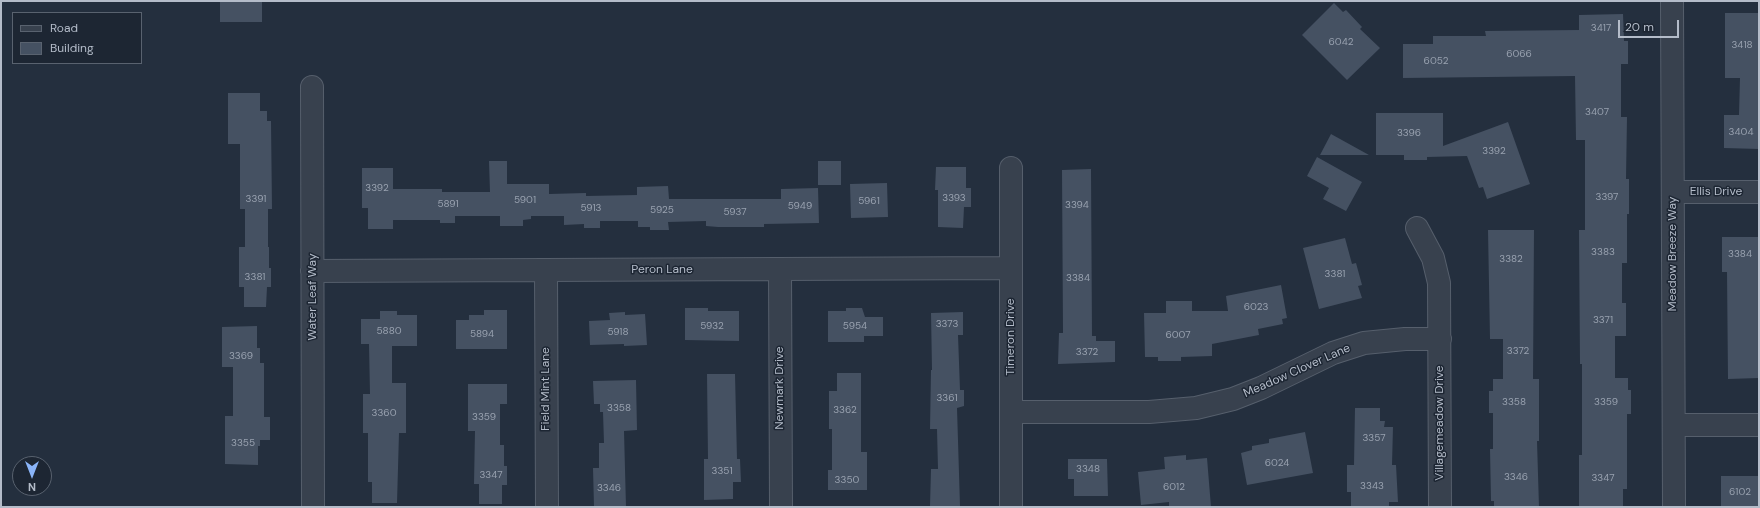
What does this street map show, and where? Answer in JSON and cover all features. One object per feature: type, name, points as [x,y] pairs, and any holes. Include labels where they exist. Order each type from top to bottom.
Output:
[{"type":"street","name":"Meadow Breeze Way","points":[[1672,1],[1674,507]]},
{"type":"street","name":"Water Leaf Way","points":[[312,87],[313,507]]},
{"type":"street","name":"Timeron Drive","points":[[1011,168],[1011,507]]},
{"type":"street","name":"Ellis Drive","points":[[1673,192],[1759,192]]},
{"type":"street","name":"Villagemeadow Drive","points":[[1416,228],[1433,258],[1439,283],[1440,507]]},
{"type":"street","name":"Peron Lane","points":[[312,271],[1011,268]]},
{"type":"street","name":"Newmark Drive","points":[[780,269],[781,507]]},
{"type":"street","name":"Field Mint Lane","points":[[546,271],[547,507]]},
{"type":"street","name":"Meadow Clover Lane","points":[[1011,412],[1149,412],[1196,408],[1233,399],[1261,388],[1333,353],[1364,343],[1405,339],[1440,339]]},
{"type":"street","points":[[1674,425],[1759,425]]},
{"type":"building","points":[[220,1],[262,1],[262,22],[220,22]]},
{"type":"building","points":[[1334,3],[1343,12],[1346,10],[1362,27],[1360,29],[1380,48],[1347,80],[1302,35]]},
{"type":"building","points":[[1725,13],[1759,13],[1759,149],[1724,148],[1724,115],[1739,115],[1740,78],[1725,78]]},
{"type":"building","points":[[1623,14],[1624,41],[1628,41],[1628,64],[1621,64],[1621,117],[1627,117],[1626,179],[1629,179],[1629,214],[1627,214],[1627,263],[1622,263],[1622,303],[1626,303],[1626,336],[1615,336],[1615,378],[1628,378],[1628,390],[1631,390],[1631,414],[1627,414],[1627,489],[1623,489],[1623,507],[1579,507],[1579,455],[1582,455],[1582,364],[1580,364],[1579,230],[1585,230],[1585,140],[1576,140],[1575,76],[1403,78],[1403,44],[1433,44],[1433,36],[1486,36],[1485,31],[1579,30],[1579,15]]},
{"type":"building","points":[[228,93],[260,93],[260,111],[267,111],[267,121],[271,121],[272,209],[268,209],[268,247],[269,268],[271,268],[271,287],[267,287],[266,307],[244,307],[244,287],[239,287],[239,247],[245,247],[245,209],[240,209],[240,144],[228,144]]},
{"type":"building","points":[[1376,113],[1443,113],[1443,146],[1508,122],[1530,184],[1487,199],[1483,187],[1479,188],[1467,156],[1427,157],[1427,160],[1404,160],[1404,155],[1376,155]]},
{"type":"building","points":[[1331,134],[1369,155],[1320,155]]},
{"type":"building","points":[[1317,157],[1362,182],[1346,211],[1323,199],[1329,188],[1307,176]]},
{"type":"building","points":[[489,161],[507,161],[507,184],[549,184],[549,194],[586,193],[586,196],[637,195],[637,187],[668,186],[669,199],[781,199],[781,189],[818,188],[819,223],[764,224],[764,227],[718,227],[706,226],[706,221],[668,222],[669,230],[650,230],[650,227],[638,227],[638,221],[600,221],[600,228],[584,228],[584,224],[564,225],[564,216],[531,216],[531,219],[523,220],[523,226],[500,226],[500,216],[455,216],[455,223],[440,223],[440,220],[393,220],[393,229],[368,229],[368,208],[362,208],[362,168],[393,168],[393,189],[442,189],[442,192],[490,192]]},
{"type":"building","points":[[818,161],[841,161],[841,185],[818,185]]},
{"type":"building","points":[[936,167],[966,167],[966,188],[971,188],[971,207],[964,207],[963,228],[938,227],[938,190],[935,190]]},
{"type":"building","points":[[1091,169],[1092,336],[1096,336],[1096,341],[1115,341],[1115,362],[1058,364],[1059,333],[1063,333],[1062,170]]},
{"type":"building","points":[[887,183],[888,217],[851,218],[850,184]]},
{"type":"building","points":[[1488,230],[1534,230],[1533,379],[1539,379],[1539,441],[1537,441],[1539,507],[1494,507],[1494,501],[1491,501],[1490,449],[1493,449],[1493,413],[1489,413],[1489,391],[1493,391],[1493,379],[1503,379],[1503,339],[1490,339]]},
{"type":"building","points":[[1722,237],[1759,237],[1759,378],[1728,379],[1727,272],[1722,272]]},
{"type":"building","points":[[1345,238],[1352,264],[1356,263],[1362,285],[1358,286],[1362,298],[1319,309],[1303,248]]},
{"type":"building","points":[[1281,285],[1287,318],[1282,319],[1283,324],[1258,329],[1259,335],[1212,344],[1212,356],[1181,357],[1181,361],[1158,361],[1158,357],[1145,357],[1144,313],[1166,313],[1166,301],[1192,301],[1192,311],[1228,311],[1226,296]]},
{"type":"building","points":[[685,308],[708,308],[708,311],[739,311],[739,341],[685,340]]},
{"type":"building","points":[[846,308],[862,308],[865,317],[883,317],[883,336],[864,336],[864,342],[828,342],[828,311],[846,311]]},
{"type":"building","points":[[484,310],[507,310],[507,349],[456,349],[456,320],[469,320],[469,315],[484,315]]},
{"type":"building","points":[[380,311],[397,311],[397,315],[417,315],[417,346],[392,346],[392,383],[406,383],[406,433],[399,433],[397,503],[372,503],[372,482],[368,482],[368,433],[363,433],[363,394],[370,394],[369,344],[361,344],[361,319],[380,319]]},
{"type":"building","points":[[625,312],[625,315],[645,314],[647,345],[590,345],[589,321],[610,320],[609,313]]},
{"type":"building","points":[[963,312],[963,335],[958,335],[960,390],[964,390],[964,406],[957,408],[960,506],[930,506],[931,469],[938,469],[937,429],[930,429],[932,370],[931,313]]},
{"type":"building","points":[[257,326],[257,348],[260,348],[260,363],[264,363],[264,417],[270,417],[270,440],[260,440],[260,446],[258,446],[258,465],[225,464],[225,416],[233,416],[233,367],[222,367],[222,327]]},
{"type":"building","points":[[837,373],[861,373],[861,452],[867,452],[867,490],[828,490],[828,470],[832,470],[832,429],[829,429],[829,391],[837,391]]},
{"type":"building","points":[[707,374],[735,374],[737,459],[740,459],[741,482],[733,482],[733,499],[704,500],[704,459],[708,459]]},
{"type":"building","points":[[636,380],[637,430],[624,431],[626,507],[594,507],[593,468],[599,468],[599,443],[604,443],[603,412],[600,412],[600,404],[594,404],[593,381]]},
{"type":"building","points":[[468,384],[507,384],[507,404],[500,404],[500,445],[504,445],[504,466],[507,466],[507,485],[502,485],[502,504],[479,504],[479,484],[474,484],[475,431],[468,431]]},
{"type":"building","points":[[1355,408],[1380,408],[1380,421],[1385,421],[1384,427],[1393,427],[1392,465],[1396,465],[1398,502],[1389,502],[1389,507],[1351,507],[1351,492],[1347,492],[1347,465],[1354,465]]},
{"type":"building","points":[[1305,432],[1313,473],[1247,485],[1241,453],[1252,450],[1252,446],[1269,443],[1269,439]]},
{"type":"building","points":[[1186,455],[1186,460],[1207,458],[1211,507],[1169,507],[1169,502],[1141,505],[1138,472],[1165,469],[1164,457]]},
{"type":"building","points":[[1068,459],[1107,459],[1108,496],[1074,496],[1074,479],[1068,479]]},
{"type":"building","points":[[1721,476],[1759,476],[1759,507],[1721,507]]}]
